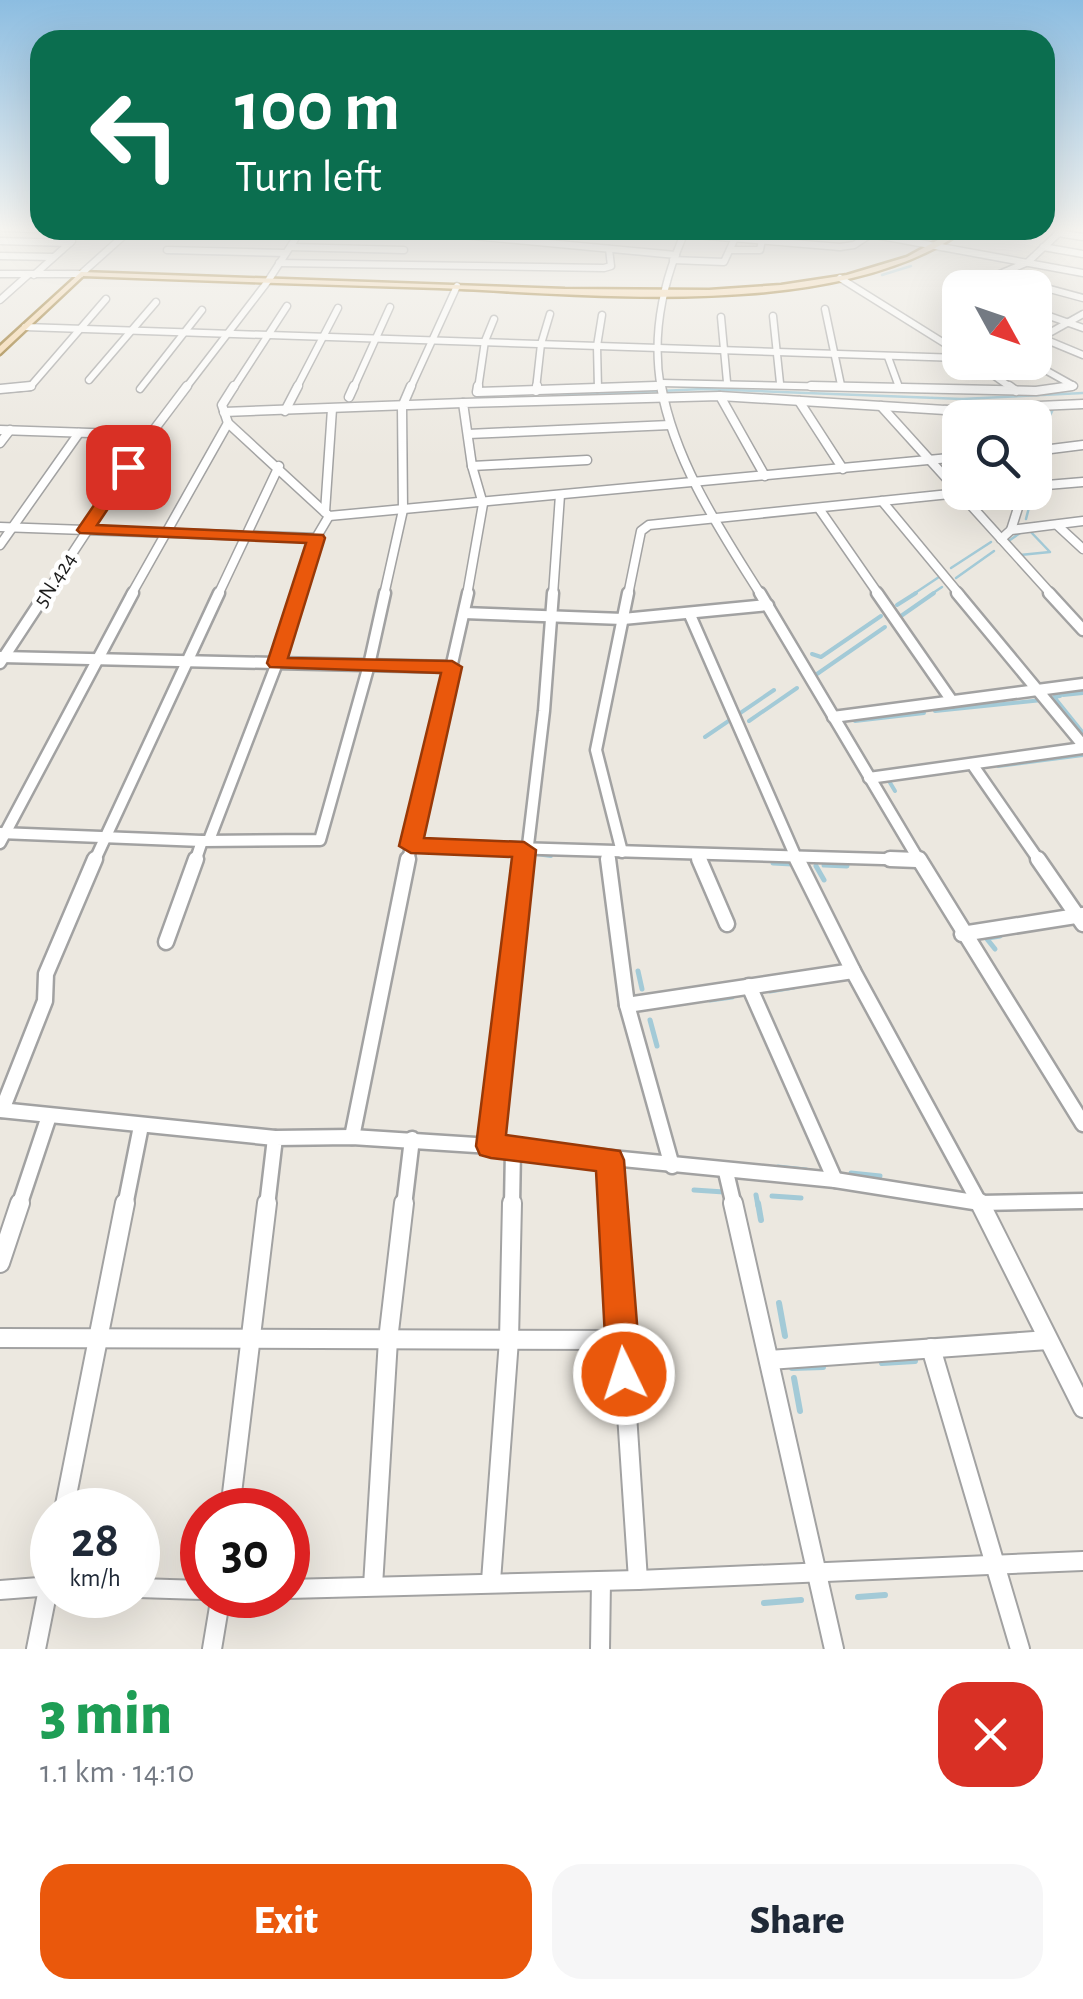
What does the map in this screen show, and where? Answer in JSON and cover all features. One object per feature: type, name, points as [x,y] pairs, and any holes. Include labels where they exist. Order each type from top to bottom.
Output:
[{"type":"main road","points":[[0,354],[51,305]]},
{"type":"street","points":[[0,389],[30,387],[100,305]]},
{"type":"street","points":[[89,380],[154,305]]},
{"type":"street","name":"5N.424","points":[[1,659],[150,435],[248,305]]},
{"type":"street","points":[[2,837],[320,840],[369,665],[403,510],[402,407],[448,305]]},
{"type":"street","points":[[660,305],[656,348],[670,425],[711,519],[768,605],[962,934],[1083,1124]]},
{"type":"street","points":[[882,305],[942,343]]},
{"type":"street","points":[[2,837],[99,662],[226,418],[224,400],[287,306]]},
{"type":"street","points":[[349,397],[390,307]]},
{"type":"street","points":[[284,411],[338,308]]},
{"type":"street","points":[[140,389],[202,310]]},
{"type":"street","points":[[825,310],[841,386]]},
{"type":"street","points":[[536,391],[550,314]]},
{"type":"street","points":[[1052,333],[1083,314]]},
{"type":"street","points":[[598,389],[597,346],[602,316]]},
{"type":"street","points":[[773,316],[780,383]]},
{"type":"street","points":[[721,317],[727,382]]},
{"type":"street","points":[[1052,317],[1083,328]]},
{"type":"street","points":[[494,318],[485,341],[476,392],[664,390],[942,410]]},
{"type":"street","points":[[28,327],[888,357],[942,356]]},
{"type":"street","points":[[1052,345],[1083,355]]},
{"type":"street","points":[[888,357],[899,387]]},
{"type":"street","points":[[998,400],[1069,388],[1073,382],[1052,372]]},
{"type":"street","points":[[995,380],[1014,397]]},
{"type":"street","points":[[226,418],[284,411],[664,390],[727,382],[899,387],[1083,404]]},
{"type":"street","points":[[720,396],[765,476]]},
{"type":"street","points":[[800,401],[843,468]]},
{"type":"street","points":[[352,1137],[411,846],[464,613],[482,504],[463,403]]},
{"type":"street","points":[[882,406],[942,474]]},
{"type":"street","points":[[166,942],[206,841],[214,836],[327,514],[332,409]]},
{"type":"street","points":[[226,418],[327,514],[482,504],[942,459]]},
{"type":"street","points":[[468,434],[670,425]]},
{"type":"street","points":[[0,443],[5,430],[150,435]]},
{"type":"street","points":[[0,545],[79,433]]},
{"type":"street","points":[[1052,448],[1083,445]]},
{"type":"street","points":[[472,466],[587,460]]},
{"type":"street","points":[[278,466],[105,835],[46,974],[44,1001],[1,1110],[274,1138],[352,1137],[491,1146],[835,1180],[980,1203],[1083,1201]]},
{"type":"street","points":[[1052,485],[1083,482]]},
{"type":"street","points":[[491,1146],[552,616],[560,496]]},
{"type":"street","points":[[622,852],[596,750],[641,531],[649,525],[942,496]]},
{"type":"street","points":[[870,778],[1083,746],[1042,691],[882,501]]},
{"type":"street","points":[[820,510],[952,701]]},
{"type":"street","points":[[975,510],[1083,630]]},
{"type":"street","points":[[1012,530],[1018,510]]},
{"type":"street","points":[[1001,539],[1012,530],[1083,521]]},
{"type":"street","points":[[1057,525],[1083,549]]},
{"type":"street","points":[[0,527],[316,538]]},
{"type":"street","points":[[464,613],[623,619],[690,616],[768,605]]},
{"type":"street","points":[[690,616],[797,859],[853,971],[980,1203],[1083,1408]]},
{"type":"street","points":[[1,659],[452,667]]},
{"type":"street","points":[[834,717],[1083,684]]},
{"type":"street","points":[[962,934],[1081,918],[972,764]]},
{"type":"street","points":[[411,846],[917,860]]},
{"type":"street","points":[[606,852],[626,1006],[672,1166]]},
{"type":"street","points":[[697,855],[728,924]]},
{"type":"street","points":[[626,1006],[853,971]]},
{"type":"street","points":[[749,986],[835,1180]]},
{"type":"street","points":[[0,1263],[49,1116]]},
{"type":"street","points":[[68,1488],[141,1126]]},
{"type":"street","points":[[233,1488],[274,1138]]},
{"type":"street","points":[[373,1586],[388,1340],[412,1140]]},
{"type":"street","points":[[491,1581],[510,1340],[513,1149]]},
{"type":"street","points":[[610,1160],[638,1580]]},
{"type":"street","points":[[726,1172],[834,1649]]},
{"type":"street","points":[[0,1338],[622,1340]]},
{"type":"street","points":[[769,1360],[1048,1340]]},
{"type":"street","points":[[931,1348],[1020,1649]]},
{"type":"street","points":[[310,1588],[638,1580],[1083,1561]]},
{"type":"street","points":[[600,1649],[601,1580]]},
{"type":"street","points":[[0,1590],[30,1584]]},
{"type":"street","points":[[36,1649],[43,1618]]},
{"type":"street","points":[[212,1649],[217,1618]]},
{"type":"waterway","points":[[553,396],[703,389],[962,399],[1083,393]]},
{"type":"waterway","points":[[1026,519],[1028,510]]},
{"type":"waterway","points":[[1020,555],[1050,552],[1029,530]]},
{"type":"waterway","points":[[1007,542],[1023,531]]},
{"type":"waterway","points":[[951,568],[991,542]]},
{"type":"waterway","points":[[956,578],[994,551]]},
{"type":"waterway","points":[[912,595],[939,577]]},
{"type":"waterway","points":[[930,595],[942,587]]},
{"type":"waterway","points":[[897,605],[916,593]]},
{"type":"waterway","points":[[901,616],[934,593]]},
{"type":"waterway","points":[[812,654],[821,657],[881,616]]},
{"type":"waterway","points":[[817,674],[885,627]]},
{"type":"waterway","points":[[749,721],[797,688]]},
{"type":"waterway","points":[[705,737],[774,690]]},
{"type":"waterway","points":[[1063,695],[1083,693]]},
{"type":"waterway","points":[[1060,696],[1054,697],[1083,733]]},
{"type":"waterway","points":[[935,711],[1042,700]]},
{"type":"waterway","points":[[855,721],[924,713]]},
{"type":"waterway","points":[[998,766],[1083,755]]},
{"type":"waterway","points":[[889,781],[895,791]]},
{"type":"waterway","points":[[536,854],[551,856]]},
{"type":"waterway","points":[[773,863],[792,864]]},
{"type":"waterway","points":[[824,865],[847,866]]},
{"type":"waterway","points":[[816,866],[824,880]]},
{"type":"waterway","points":[[988,938],[1000,936]]},
{"type":"waterway","points":[[987,939],[995,949]]},
{"type":"waterway","points":[[638,971],[642,989]]},
{"type":"waterway","points":[[770,991],[794,987]]},
{"type":"waterway","points":[[710,1000],[732,997]]},
{"type":"waterway","points":[[650,1020],[657,1046]]},
{"type":"waterway","points":[[778,1167],[806,1170]]},
{"type":"waterway","points":[[851,1173],[880,1176]]},
{"type":"waterway","points":[[694,1190],[724,1192]]},
{"type":"waterway","points":[[756,1195],[758,1206]]},
{"type":"waterway","points":[[772,1196],[801,1198]]},
{"type":"waterway","points":[[758,1203],[761,1220]]},
{"type":"waterway","points":[[779,1303],[785,1336]]},
{"type":"waterway","points":[[882,1363],[915,1361]]},
{"type":"waterway","points":[[792,1368],[823,1367]]},
{"type":"waterway","points":[[794,1378],[800,1411]]},
{"type":"waterway","points":[[858,1597],[885,1595]]},
{"type":"waterway","points":[[764,1603],[801,1600]]},
{"type":"route","points":[[128,467],[86,530],[316,538],[277,663],[452,667],[411,846],[524,850],[491,1146],[610,1160],[624,1374]]}]
